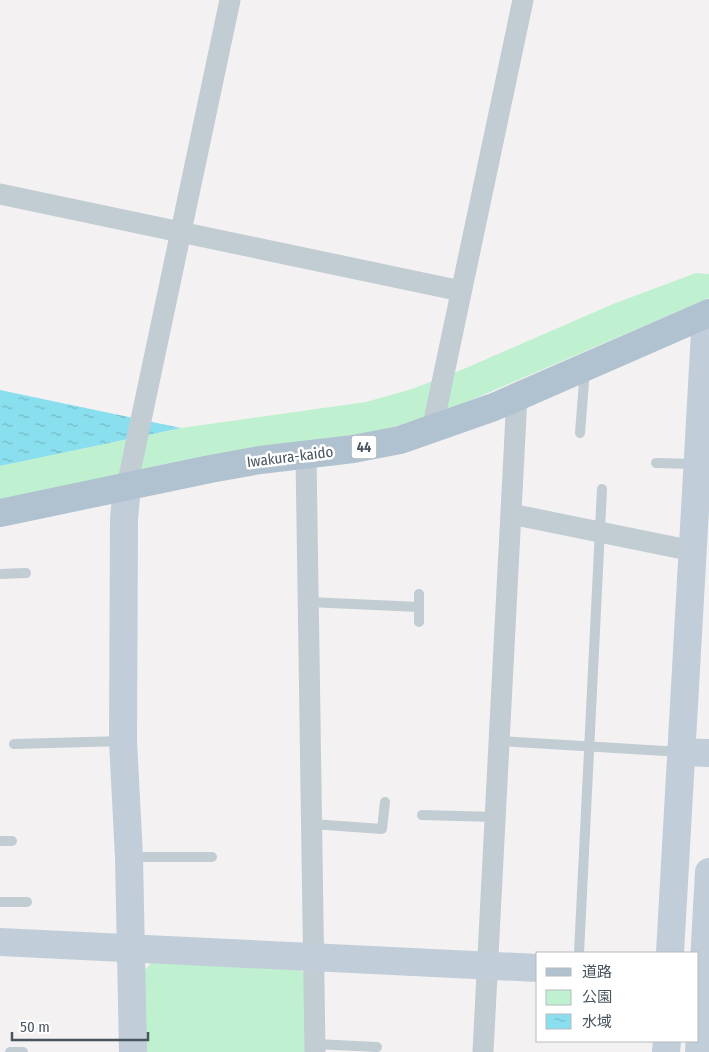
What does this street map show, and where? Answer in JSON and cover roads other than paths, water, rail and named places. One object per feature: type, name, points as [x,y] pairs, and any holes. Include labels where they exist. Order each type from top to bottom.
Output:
[{"type":"main road","name":"Iwakura-kaido","points":[[0,513],[218,468],[376,445],[432,430],[494,407],[709,313]]},
{"type":"street","points":[[133,1052],[129,857],[124,741],[124,519],[127,486],[230,0]]},
{"type":"street","points":[[432,430],[523,0]]},
{"type":"street","points":[[0,194],[461,291]]},
{"type":"street","points":[[670,952],[705,332],[709,325]]},
{"type":"street","points":[[483,1052],[517,396]]},
{"type":"street","points":[[306,454],[315,1048]]},
{"type":"street","points":[[511,514],[693,552]]},
{"type":"street","points":[[682,752],[709,753]]},
{"type":"street","points":[[699,1052],[706,980],[709,872]]},
{"type":"street","points":[[0,942],[536,968]]},
{"type":"lane","points":[[580,433],[585,366]]},
{"type":"lane","points":[[656,463],[698,464]]},
{"type":"lane","points":[[579,952],[602,489]]},
{"type":"lane","points":[[0,574],[26,573]]},
{"type":"lane","points":[[418,622],[419,594]]},
{"type":"lane","points":[[309,602],[418,607]]},
{"type":"lane","points":[[14,744],[124,741]]},
{"type":"lane","points":[[500,742],[682,752]]},
{"type":"lane","points":[[312,824],[382,829],[385,802]]},
{"type":"lane","points":[[422,815],[495,817]]},
{"type":"lane","points":[[0,841],[12,841]]},
{"type":"lane","points":[[129,857],[212,857]]},
{"type":"lane","points":[[0,902],[27,902]]},
{"type":"lane","points":[[315,1048],[377,1047]]},
{"type":"lane","points":[[10,1052],[23,1052]]},
{"type":"water","points":[[0,390],[181,428],[0,466]]}]
